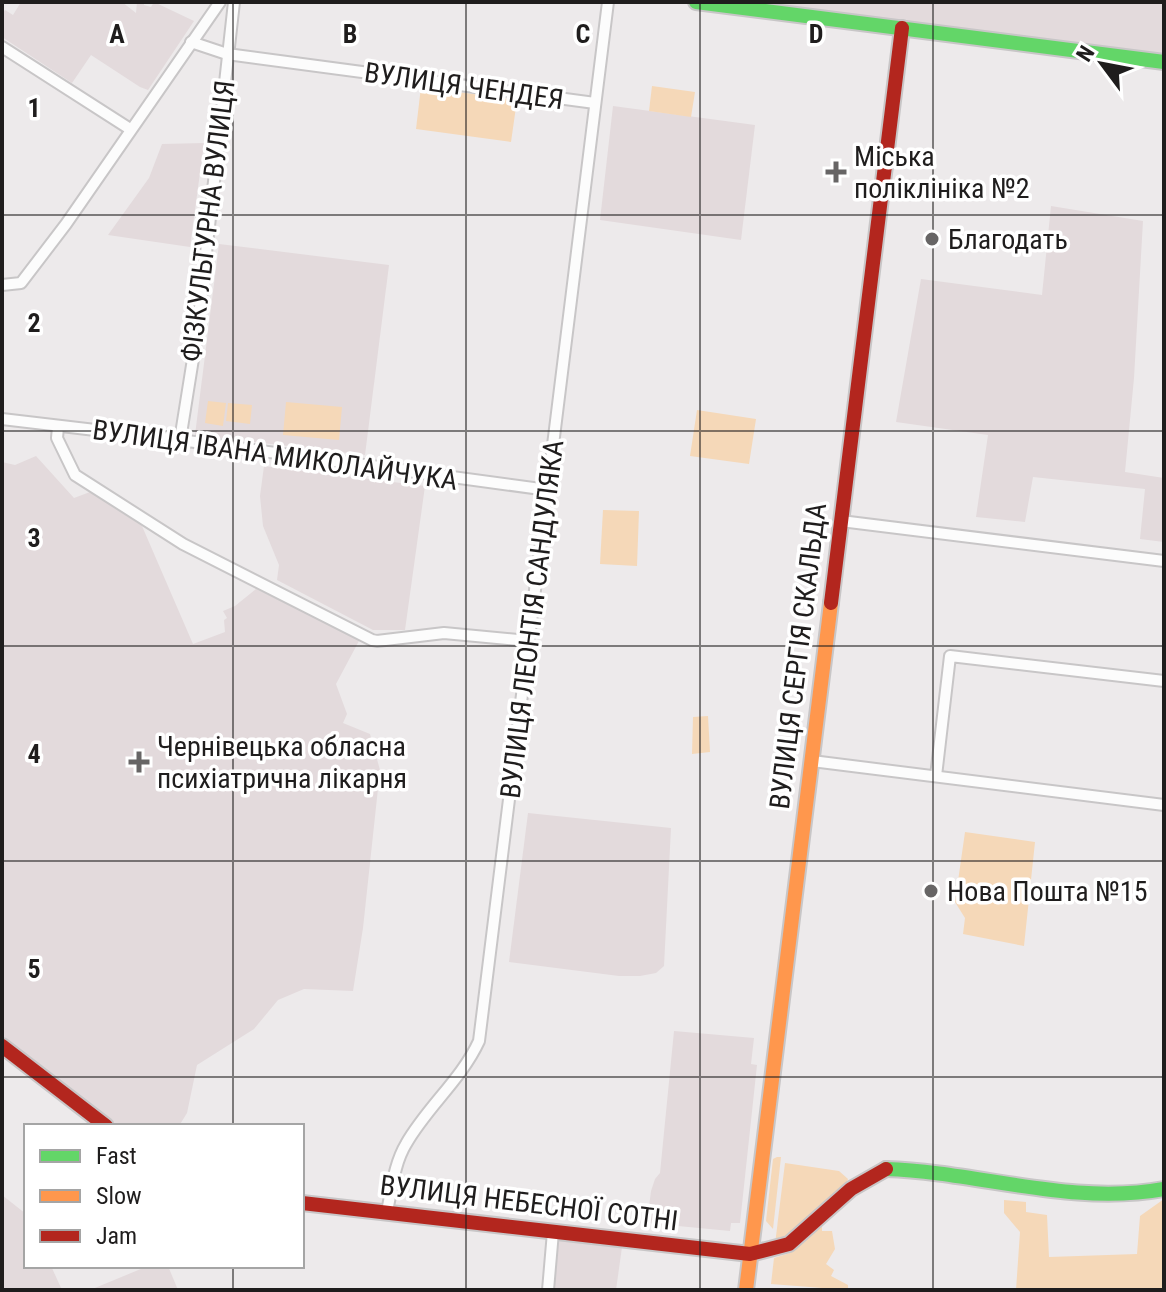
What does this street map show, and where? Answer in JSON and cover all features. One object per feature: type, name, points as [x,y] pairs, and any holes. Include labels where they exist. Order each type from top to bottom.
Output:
[{"type":"main road","points":[[696,2],[1164,62]]},
{"type":"main road","name":"ВУЛИЦЯ СЕРГІЯ СКАЛЬДА","points":[[746,1290],[902,28]]},
{"type":"main road","points":[[2,1046],[103,1124]]},
{"type":"main road","points":[[750,1254],[789,1244],[851,1189],[887,1169],[1084,1194],[1132,1195],[1164,1189]]},
{"type":"main road","name":"ВУЛИЦЯ НЕБЕСНОЇ СОТНІ","points":[[304,1203],[750,1254]]},
{"type":"street","points":[[2,285],[21,283],[66,224],[220,2]]},
{"type":"street","name":"ФІЗКУЛЬТУРНА ВУЛИЦЯ","points":[[180,440],[197,334],[234,2]]},
{"type":"street","name":"ВУЛИЦЯ ЛЕОНТІЯ САНДУЛЯКА","points":[[387,1211],[398,1160],[406,1145],[465,1068],[479,1041],[608,2]]},
{"type":"street","name":"ВУЛИЦЯ ЧЕНДЕЯ","points":[[191,42],[227,54],[595,103]]},
{"type":"street","points":[[2,47],[130,129]]},
{"type":"street","name":"ВУЛИЦЯ ІВАНА МИКОЛАЙЧУКА","points":[[2,419],[548,490]]},
{"type":"street","points":[[58,427],[57,438],[75,475],[183,544],[372,640],[444,633],[528,641]]},
{"type":"street","points":[[841,521],[1164,561]]},
{"type":"street","points":[[936,776],[950,656],[1164,681]]},
{"type":"street","points":[[812,761],[1164,805]]},
{"type":"street","points":[[548,1290],[553,1232]]},
{"type":"shaded area","points":[[21,2],[122,2],[136,13],[137,2],[151,7],[154,2],[194,21],[148,90],[91,55],[72,83],[2,37],[2,15],[5,10],[13,15]]},
{"type":"shaded area","points":[[713,2],[1164,2],[1164,59]]},
{"type":"shaded area","points":[[652,86],[695,92],[691,117],[649,111]]},
{"type":"shaded area","points":[[421,87],[517,100],[511,142],[416,129]]},
{"type":"shaded area","points":[[613,106],[755,125],[741,240],[600,220]]},
{"type":"shaded area","points":[[204,143],[190,247],[108,235],[149,178],[162,144]]},
{"type":"shaded area","points":[[1051,206],[1143,221],[1125,472],[1164,478],[1164,542],[1140,539],[1145,489],[1033,477],[1025,522],[976,517],[988,435],[896,422],[921,279],[1042,295]]},
{"type":"shaded area","points":[[219,244],[389,265],[365,455],[195,435]]},
{"type":"shaded area","points":[[208,401],[226,403],[223,426],[205,423]]},
{"type":"shaded area","points":[[286,402],[342,407],[339,440],[283,435]]},
{"type":"shaded area","points":[[228,403],[252,405],[250,424],[226,421]]},
{"type":"shaded area","points":[[697,410],[756,419],[749,464],[690,456]]},
{"type":"shaded area","name":"Чернівецька обласна психіатрична лікарня","points":[[36,456],[74,498],[90,492],[142,526],[193,644],[225,632],[224,620],[227,618],[223,611],[235,606],[256,589],[360,639],[336,684],[347,714],[343,723],[370,734],[380,770],[353,991],[304,989],[278,1000],[254,1029],[197,1065],[187,1113],[180,1124],[104,1124],[2,1046],[2,462],[15,465]]},
{"type":"shaded area","points":[[264,466],[425,486],[405,630],[373,630],[277,580],[279,565],[263,526],[260,496]]},
{"type":"shaded area","points":[[603,510],[639,511],[637,566],[600,564]]},
{"type":"shaded area","points":[[708,716],[710,752],[692,754],[693,717]]},
{"type":"shaded area","points":[[528,813],[671,828],[664,966],[656,973],[619,976],[509,962]]},
{"type":"shaded area","points":[[965,832],[1035,842],[1024,946],[963,934],[965,918],[955,902]]},
{"type":"shaded area","points":[[674,1031],[754,1038],[751,1064],[757,1065],[740,1223],[731,1223],[730,1231],[647,1223],[651,1191],[660,1173]]},
{"type":"shaded area","points":[[781,1157],[773,1229],[766,1221],[773,1159]]},
{"type":"shaded area","points":[[785,1163],[839,1171],[848,1179],[845,1187],[802,1228],[775,1244]]},
{"type":"shaded area","points":[[2,1195],[24,1212],[24,1268],[52,1268],[62,1290],[2,1290]]},
{"type":"shaded area","points":[[1164,1199],[1164,1290],[1016,1290],[1020,1232],[1004,1213],[1004,1200],[1026,1202],[1026,1212],[1047,1215],[1049,1257],[1137,1254],[1140,1216]]},
{"type":"shaded area","points":[[822,1225],[822,1231],[832,1231],[835,1249],[826,1264],[834,1270],[831,1276],[848,1285],[848,1290],[771,1284],[774,1258],[790,1253]]},
{"type":"shaded area","points":[[552,1231],[623,1240],[616,1290],[547,1290]]},
{"type":"shaded area","points":[[143,1268],[169,1268],[178,1290],[90,1290]]},
{"type":"traffic: fast","points":[[696,2],[1164,62]]},
{"type":"traffic: fast","points":[[886,1169],[921,1171],[1060,1191],[1129,1193],[1164,1189]]},
{"type":"traffic: slow","points":[[746,1290],[831,603]]},
{"type":"traffic: jam","points":[[831,603],[902,28]]},
{"type":"traffic: jam","points":[[2,1046],[103,1124]]},
{"type":"traffic: jam","points":[[304,1203],[750,1254],[789,1244],[851,1189],[886,1169]]},
{"type":"place","name":"Міська поліклініка №2","points":[[836,172]]},
{"type":"place","name":"Благодать","points":[[932,239]]},
{"type":"place","name":"Чернівецька обласна психіатрична лікарня","points":[[139,762]]},
{"type":"place","name":"Нова Пошта №15","points":[[931,891]]}]
